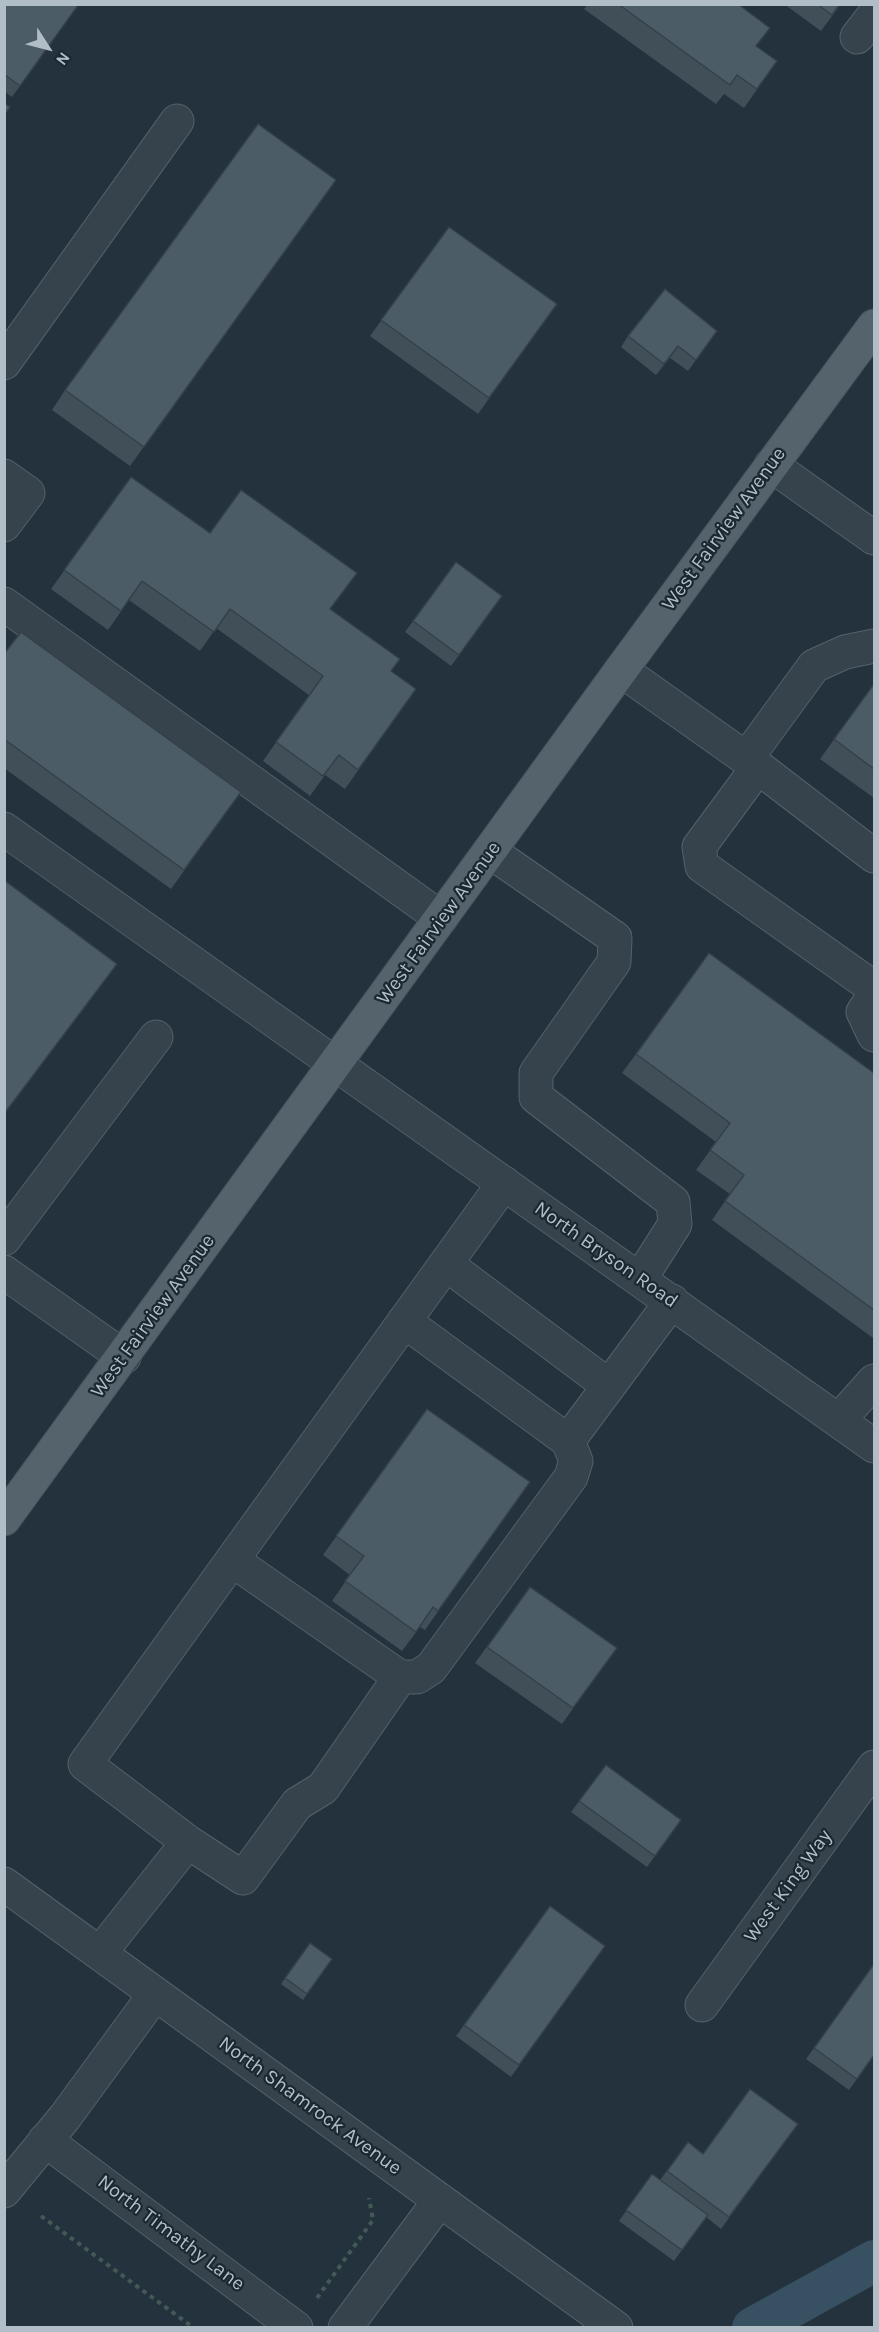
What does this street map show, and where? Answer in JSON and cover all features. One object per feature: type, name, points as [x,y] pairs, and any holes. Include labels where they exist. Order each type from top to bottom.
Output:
[{"type":"main road","name":"West Fairview Avenue","points":[[4,1519],[336,1066],[771,465],[870,342]]},
{"type":"street","points":[[4,363],[177,121]]},
{"type":"street","points":[[771,465],[874,538]]},
{"type":"street","points":[[4,476],[28,493],[4,525]]},
{"type":"street","points":[[4,604],[441,918]]},
{"type":"street","points":[[874,646],[845,652],[814,666],[699,847],[702,866],[874,988]]},
{"type":"street","points":[[621,670],[752,763],[874,856]]},
{"type":"street","name":"North Bryson Road","points":[[4,829],[874,1446]]},
{"type":"street","points":[[491,852],[615,938],[614,962],[536,1073],[536,1097],[673,1202],[675,1224],[640,1279]]},
{"type":"street","points":[[874,996],[863,1012],[874,1035]]},
{"type":"street","points":[[4,1239],[156,1037]]},
{"type":"street","points":[[400,1677],[323,1788],[297,1804],[243,1878],[188,1842],[85,1764],[504,1182]]},
{"type":"street","points":[[446,1264],[609,1386]]},
{"type":"street","points":[[4,1272],[124,1357]]},
{"type":"street","points":[[568,1441],[672,1301]]},
{"type":"street","points":[[232,1560],[400,1677],[417,1677],[431,1668],[571,1477],[576,1461],[568,1441],[404,1321]]},
{"type":"street","points":[[839,1420],[874,1381]]},
{"type":"street","name":"West King Way","points":[[702,2005],[874,1767]]},
{"type":"street","points":[[100,1953],[188,1842]]},
{"type":"street","name":"North Shamrock Avenue","points":[[4,1884],[616,2328]]},
{"type":"street","points":[[4,2190],[45,2140],[155,1994]]},
{"type":"street","name":"North Timathy Lane","points":[[45,2140],[304,2315]]},
{"type":"street","points":[[345,2328],[440,2200]]},
{"type":"path","points":[[304,2315],[373,2220],[369,2198]]},
{"type":"path","points":[[41,2216],[194,2328]]},
{"type":"building","points":[[4,4],[79,4],[20,86],[4,74]]},
{"type":"building","points":[[618,4],[738,4],[770,28],[756,46],[777,61],[757,89],[737,75],[730,85]]},
{"type":"building","points":[[817,4],[840,4],[832,15]]},
{"type":"building","points":[[4,103],[10,107],[4,115]]},
{"type":"building","points":[[258,124],[336,180],[144,447],[65,390]]},
{"type":"building","points":[[449,227],[557,304],[489,398],[381,320]]},
{"type":"building","points":[[665,289],[717,331],[696,360],[678,346],[664,364],[628,336]]},
{"type":"building","points":[[131,477],[210,533],[241,490],[357,573],[330,609],[400,659],[391,671],[416,689],[358,770],[339,755],[323,776],[276,742],[323,676],[230,609],[214,632],[142,581],[121,611],[64,570]]},
{"type":"building","points":[[456,562],[502,596],[459,655],[413,621]]},
{"type":"building","points":[[21,632],[241,792],[184,870],[4,739],[4,654]]},
{"type":"building","points":[[874,684],[874,769],[834,739]]},
{"type":"building","points":[[4,880],[117,964],[4,1114]]},
{"type":"building","points":[[709,953],[874,1073],[874,1310],[725,1201],[744,1175],[710,1150],[730,1123],[636,1054]]},
{"type":"building","points":[[427,1409],[530,1482],[438,1611],[433,1607],[416,1632],[345,1581],[364,1556],[336,1536]]},
{"type":"building","points":[[530,1587],[617,1648],[573,1708],[487,1647]]},
{"type":"building","points":[[606,1765],[681,1820],[655,1856],[579,1801]]},
{"type":"building","points":[[550,1906],[605,1946],[519,2065],[464,2025]]},
{"type":"building","points":[[310,1943],[332,1959],[307,1994],[285,1978]]},
{"type":"building","points":[[874,1964],[874,2055],[857,2079],[814,2048]]},
{"type":"building","points":[[750,2089],[798,2124],[729,2217],[667,2171],[688,2142],[703,2154]]},
{"type":"building","points":[[652,2174],[708,2215],[682,2250],[626,2210]]},
{"type":"waterway","points":[[753,2328],[874,2261]]}]
